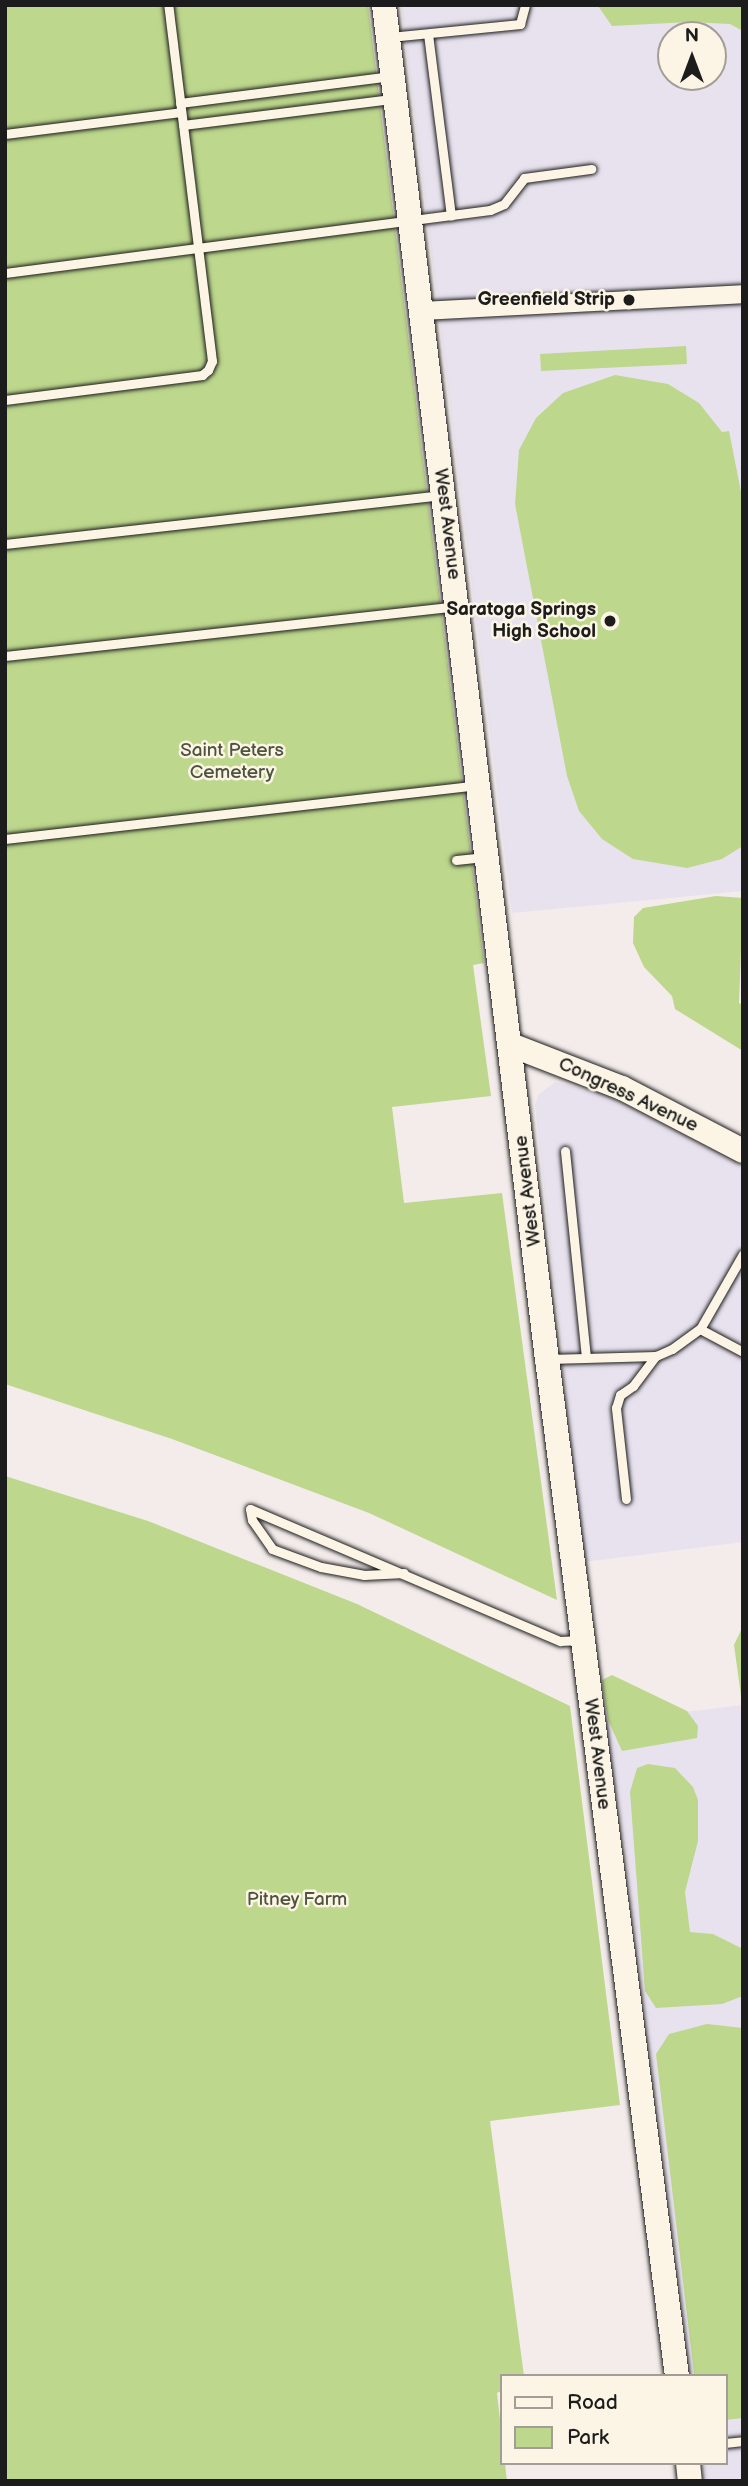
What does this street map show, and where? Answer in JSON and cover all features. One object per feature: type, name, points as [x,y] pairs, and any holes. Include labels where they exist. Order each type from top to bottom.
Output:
[{"type":"street","name":"West Avenue","points":[[384,5],[582,1640],[677,2374]]},
{"type":"street","points":[[421,311],[743,294]]},
{"type":"street","name":"Congress Avenue","points":[[511,1045],[622,1088],[743,1151]]},
{"type":"lane","points":[[5,400],[202,375],[212,361],[168,5]]},
{"type":"lane","points":[[388,38],[520,24],[525,5]]},
{"type":"lane","points":[[428,34],[451,216]]},
{"type":"lane","points":[[5,134],[181,107],[395,87]]},
{"type":"lane","points":[[183,125],[395,87]]},
{"type":"lane","points":[[5,273],[451,216],[504,204],[524,177],[591,169]]},
{"type":"lane","points":[[5,544],[444,494]]},
{"type":"lane","points":[[5,656],[458,606]]},
{"type":"lane","points":[[5,839],[479,785]]},
{"type":"lane","points":[[456,860],[489,857]]},
{"type":"lane","points":[[565,1151],[586,1357]]},
{"type":"lane","points":[[626,1499],[616,1408],[620,1395],[634,1386],[656,1356],[700,1329],[743,1254]]},
{"type":"lane","points":[[700,1329],[743,1352]]},
{"type":"lane","points":[[548,1359],[656,1356]]},
{"type":"lane","points":[[404,1573],[353,1573],[272,1549],[250,1509],[404,1573],[560,1641],[582,1640]]},
{"type":"shaded area","name":"Saratoga Springs High School","points":[[401,5],[743,5],[743,891],[512,913]]},
{"type":"shaded area","points":[[555,1082],[602,1093],[743,1167],[743,1542],[584,1562],[535,1105],[538,1095]]},
{"type":"shaded area","points":[[743,1705],[743,2481],[704,2481],[702,2465],[727,2465],[727,2374],[691,2374],[619,1803],[601,1722]]},
{"type":"green space","name":"Saint Peters Cemetery","points":[[5,5],[368,5],[484,963],[473,965],[491,1096],[392,1107],[404,1203],[502,1193],[557,1600],[369,1513],[172,1439],[5,1384]]},
{"type":"green space","points":[[743,5],[743,31],[727,24],[727,21],[657,21],[657,24],[612,26],[598,6]]},
{"type":"green space","points":[[686,346],[687,364],[541,371],[540,354]]},
{"type":"green space","points":[[615,375],[668,384],[699,403],[722,432],[729,431],[743,502],[743,846],[722,859],[687,868],[633,859],[602,839],[579,811],[567,776],[515,504],[519,450],[536,418],[563,393]]},
{"type":"green space","points":[[716,896],[743,898],[739,1003],[743,1005],[743,1051],[675,1009],[672,996],[644,967],[633,943],[634,917],[643,908]]},
{"type":"green space","name":"Pitney Farm","points":[[5,1476],[148,1521],[357,1604],[570,1706],[620,2105],[490,2121],[524,2374],[500,2374],[500,2392],[497,2393],[500,2465],[505,2465],[507,2481],[5,2481]]},
{"type":"green space","points":[[743,1626],[743,1710],[734,1645]]},
{"type":"green space","points":[[612,1675],[687,1711],[698,1726],[697,1738],[622,1751],[608,1720],[602,1680]]},
{"type":"green space","points":[[648,1764],[675,1768],[693,1787],[698,1800],[698,1841],[685,1892],[690,1932],[713,1934],[743,1949],[743,1996],[722,2004],[656,2008],[645,1991],[630,1792],[637,1768]]},
{"type":"green space","points":[[707,2024],[743,2028],[743,2418],[727,2420],[727,2374],[694,2374],[656,2054],[669,2034]]},
{"type":"place","name":"Greenfield Strip","points":[[629,300]]},
{"type":"place","name":"Saratoga Springs High School","points":[[610,621]]}]
